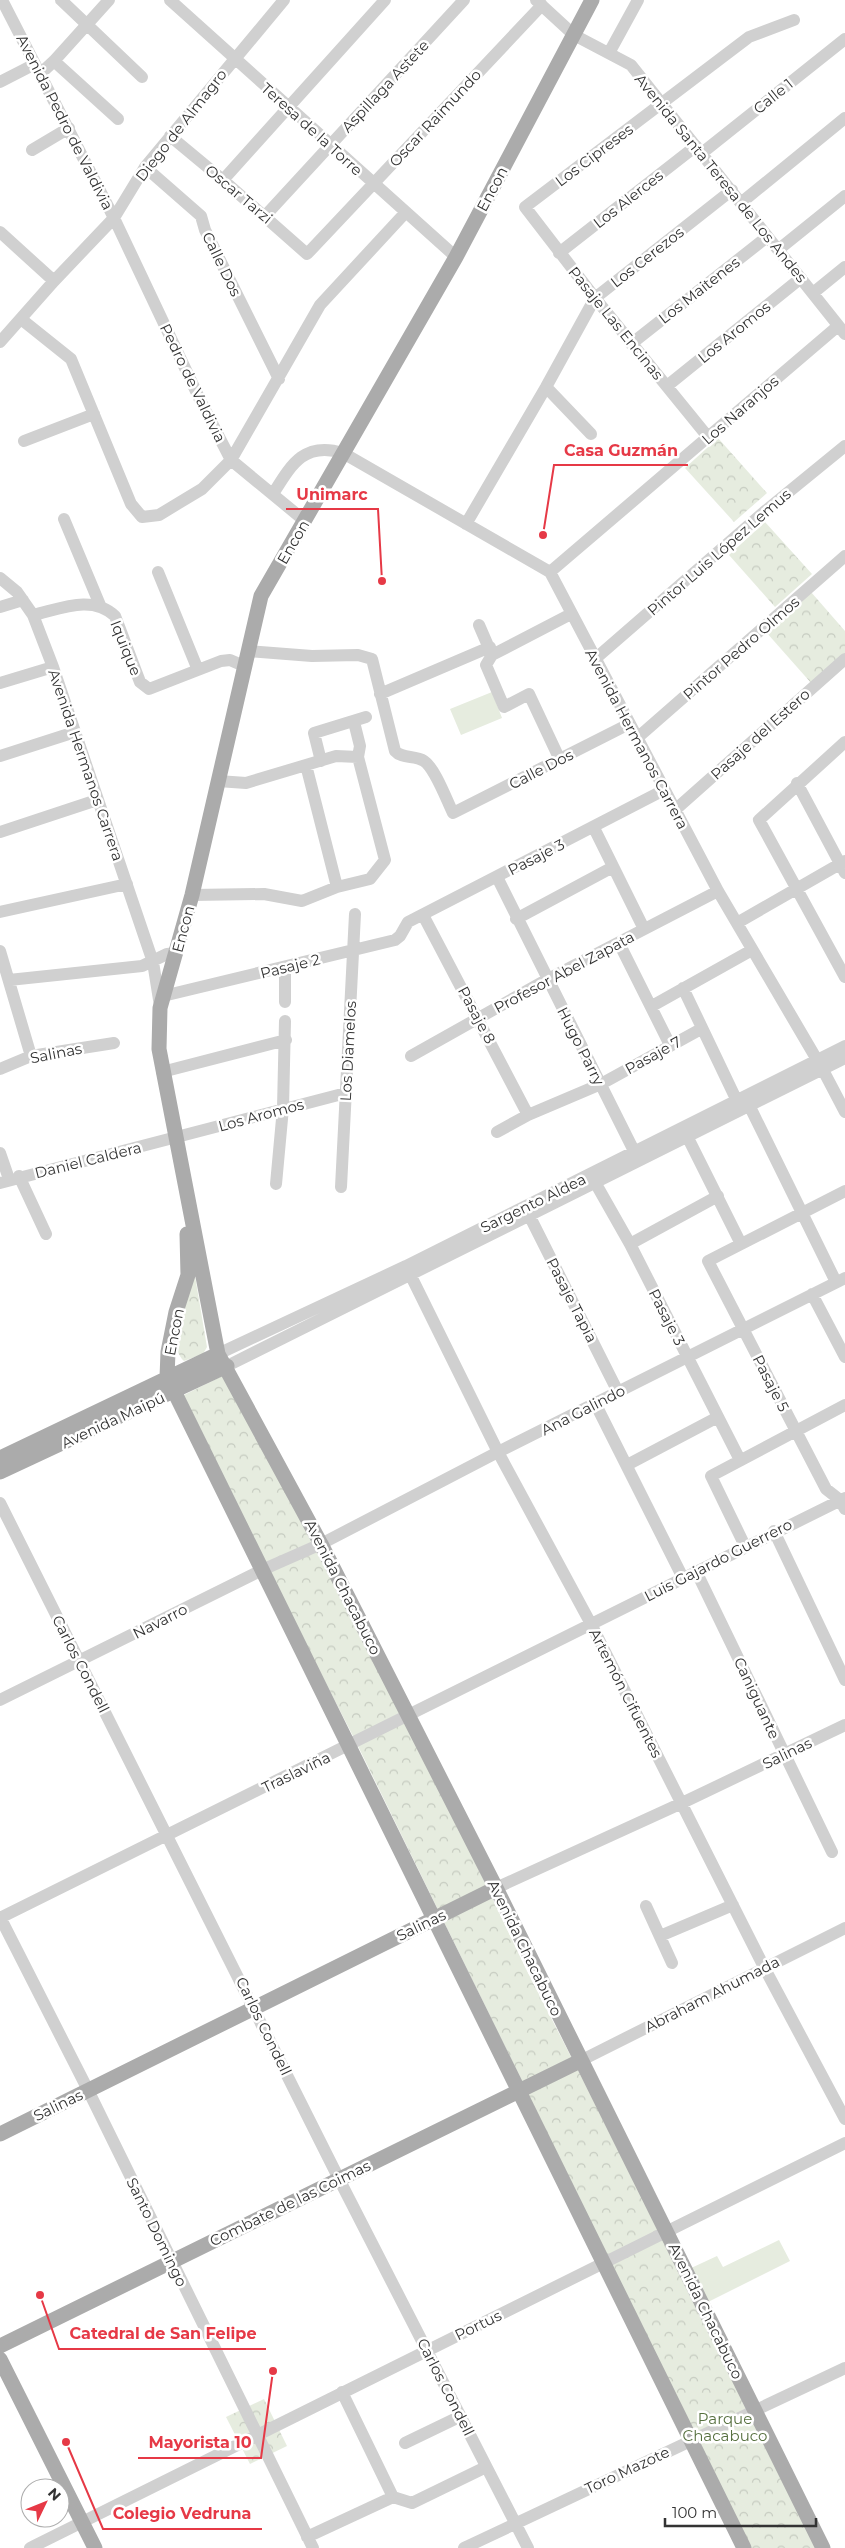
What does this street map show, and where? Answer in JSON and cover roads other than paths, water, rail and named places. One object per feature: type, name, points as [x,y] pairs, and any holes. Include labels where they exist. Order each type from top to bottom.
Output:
[{"type":"main road","name":"Encon","points":[[222,1360],[162,1072],[159,1049],[162,1002],[192,894],[261,596],[456,257],[592,0]]},
{"type":"main road","name":"Encon","points":[[167,1377],[168,1352],[176,1312],[188,1275],[188,1248],[177,1138]]},
{"type":"main road","name":"Avenida Maipú","points":[[0,1458],[167,1377],[222,1360]]},
{"type":"main road","name":"Avenida Maipú","points":[[0,1472],[174,1392],[222,1360]]},
{"type":"main road","name":"Avenida Chacabuco","points":[[222,1360],[321,1544],[496,1888],[580,2061],[823,2548]]},
{"type":"main road","points":[[167,1377],[744,2548]]},
{"type":"main road","name":"Salinas","points":[[0,2134],[496,1888]]},
{"type":"main road","name":"Combate de las Coimas","points":[[0,2346],[580,2061]]},
{"type":"main road","points":[[0,2359],[95,2548]]},
{"type":"street","name":"Avenida Pedro de Valdivia","points":[[2,0],[114,218]]},
{"type":"street","points":[[61,0],[86,26],[142,77]]},
{"type":"street","points":[[0,82],[38,69],[54,61],[109,0]]},
{"type":"street","name":"Teresa de la Torre","points":[[170,0],[372,184],[456,257]]},
{"type":"street","name":"Diego de Almagro","points":[[0,342],[54,281],[114,218],[145,166],[233,58],[284,0]]},
{"type":"street","points":[[223,180],[385,0]]},
{"type":"street","name":"Aspillaga Astete","points":[[265,216],[464,0]]},
{"type":"street","points":[[609,53],[638,0]]},
{"type":"street","name":"Avenida Santa Teresa de Los Andes","points":[[539,2],[574,35],[630,65],[663,103],[842,330]]},
{"type":"street","name":"Oscar Raimundo","points":[[307,254],[539,2]]},
{"type":"street","name":"Los Cipreses","points":[[525,207],[749,37],[794,20]]},
{"type":"street","name":"Calle 1","points":[[699,149],[845,39]]},
{"type":"street","points":[[54,61],[118,119]]},
{"type":"street","points":[[742,202],[845,118]]},
{"type":"street","points":[[32,150],[69,128]]},
{"type":"street","name":"Oscar Tarzi","points":[[170,136],[307,254]]},
{"type":"street","name":"Los Alerces","points":[[559,252],[699,149]]},
{"type":"street","name":"Calle Dos","points":[[145,166],[201,216],[205,230],[279,378]]},
{"type":"street","name":"Los Cerezos","points":[[466,524],[546,388],[595,298],[732,190]]},
{"type":"street","points":[[778,250],[845,196]]},
{"type":"street","name":"Pasaje Las Encinas","points":[[525,207],[631,344],[708,437]]},
{"type":"street","points":[[21,319],[71,359],[131,504],[142,517],[160,515],[202,489],[231,460],[320,305],[406,212]]},
{"type":"street","name":"Pedro de Valdivia","points":[[114,218],[202,404],[231,460],[305,521]]},
{"type":"street","points":[[0,232],[54,281]]},
{"type":"street","name":"Los Maitenes","points":[[631,344],[767,237]]},
{"type":"street","points":[[813,293],[845,268]]},
{"type":"street","name":"Los Aromos","points":[[667,386],[801,278]]},
{"type":"street","name":"Los Naranjos","points":[[550,572],[708,437],[842,330]]},
{"type":"street","points":[[546,388],[591,434]]},
{"type":"street","points":[[24,442],[94,414]]},
{"type":"street","name":"Pintor Luis López Lemus","points":[[595,659],[764,512],[845,446]]},
{"type":"street","points":[[273,494],[290,467],[308,452],[328,448],[343,453],[550,572]]},
{"type":"street","points":[[64,519],[100,605]]},
{"type":"street","name":"Pintor Pedro Olmos","points":[[636,739],[845,556]]},
{"type":"street","points":[[158,572],[198,670]]},
{"type":"street","name":"Avenida Hermanos Carrera","points":[[550,572],[636,739],[718,891],[820,1065],[845,1112]]},
{"type":"street","name":"Avenida Hermanos Carrera","points":[[0,578],[23,600],[33,615],[53,667],[153,962],[162,1002]]},
{"type":"street","points":[[0,607],[23,600]]},
{"type":"street","name":"Iquique","points":[[33,615],[81,604],[100,605],[115,616],[140,682],[146,688],[154,689],[226,660],[367,656],[372,659],[393,748],[398,754],[420,759],[429,766],[453,813]]},
{"type":"street","points":[[380,694],[491,651],[571,614]]},
{"type":"street","points":[[479,625],[491,651],[486,665],[504,707],[528,694],[560,760]]},
{"type":"street","name":"Pasaje del Estero","points":[[675,810],[845,659]]},
{"type":"street","points":[[0,683],[53,667]]},
{"type":"street","points":[[192,894],[264,894],[302,901],[338,887],[370,878],[385,860],[358,757],[360,719],[314,733],[321,761]]},
{"type":"street","name":"Calle Dos","points":[[453,813],[629,724]]},
{"type":"street","points":[[0,756],[74,732]]},
{"type":"street","points":[[845,742],[797,783],[759,820],[845,977]]},
{"type":"street","points":[[218,781],[246,783],[336,756],[358,757]]},
{"type":"street","points":[[306,765],[338,887]]},
{"type":"street","points":[[737,923],[843,866],[797,783]]},
{"type":"street","name":"Pasaje 3","points":[[408,922],[594,828],[664,790]]},
{"type":"street","points":[[0,832],[97,800]]},
{"type":"street","points":[[594,828],[644,929]]},
{"type":"street","points":[[516,919],[613,867]]},
{"type":"street","name":"Hugo Parry","points":[[497,876],[516,919],[637,1157]]},
{"type":"street","points":[[0,912],[127,884]]},
{"type":"street","name":"Profesor Abel Zapata","points":[[411,1056],[548,979],[718,891]]},
{"type":"street","name":"Los Diamelos","points":[[341,1187],[355,914]]},
{"type":"street","name":"Pasaje 8","points":[[423,915],[479,1018],[528,1115]]},
{"type":"street","name":"Pasaje 2","points":[[162,1002],[353,949],[395,940],[400,936],[408,922]]},
{"type":"street","points":[[619,942],[670,1045]]},
{"type":"street","points":[[652,1006],[752,950]]},
{"type":"street","points":[[0,951],[31,1056]]},
{"type":"street","points":[[9,980],[142,966],[167,954],[177,953]]},
{"type":"street","points":[[285,968],[285,1002]]},
{"type":"street","points":[[683,988],[737,1101]]},
{"type":"street","points":[[276,1184],[283,1108],[285,1021]]},
{"type":"street","name":"Pasaje 7","points":[[497,1132],[528,1115],[601,1084],[701,1029]]},
{"type":"street","points":[[162,1072],[286,1040]]},
{"type":"street","name":"Salinas","points":[[0,1069],[31,1056],[114,1043]]},
{"type":"street","name":"Sargento Aldea","points":[[637,1157],[688,1138],[750,1107],[820,1065],[845,1046]]},
{"type":"street","name":"Sargento Aldea","points":[[222,1360],[528,1212],[637,1157],[737,1101],[820,1065],[845,1058]]},
{"type":"street","name":"Los Aromos","points":[[177,1138],[283,1108],[346,1093]]},
{"type":"street","points":[[750,1107],[841,1280]]},
{"type":"street","name":"Daniel Caldera","points":[[10,1179],[177,1138]]},
{"type":"street","points":[[688,1138],[741,1244],[845,1191]]},
{"type":"street","points":[[0,1154],[10,1179],[46,1234]]},
{"type":"street","name":"Pasaje 3","points":[[593,1179],[630,1244],[740,1460]]},
{"type":"street","points":[[630,1244],[718,1196]]},
{"type":"street","name":"Pasaje Tapia","points":[[528,1212],[618,1392]]},
{"type":"street","name":"Pasaje 5","points":[[741,1244],[708,1260],[826,1489],[843,1502]]},
{"type":"street","name":"Artemón Cifuentes","points":[[408,1271],[498,1452],[591,1624],[764,1967],[845,2119]]},
{"type":"street","name":"Ana Galindo","points":[[321,1544],[498,1452],[841,1280]]},
{"type":"street","points":[[812,1294],[845,1355]]},
{"type":"street","points":[[595,1403],[682,1578]]},
{"type":"street","points":[[745,1546],[712,1476],[845,1405]]},
{"type":"street","points":[[627,1465],[718,1418]]},
{"type":"street","name":"Luis Gajardo Guerrero","points":[[591,1624],[745,1546],[843,1502]]},
{"type":"street","name":"Carlos Condell","points":[[0,1503],[255,2007],[339,2179],[528,2548]]},
{"type":"street","points":[[774,1532],[845,1680]]},
{"type":"street","name":"Navarro","points":[[0,1700],[262,1570],[321,1544]]},
{"type":"street","name":"Caniguante","points":[[696,1571],[832,1852]]},
{"type":"street","name":"Traslaviña","points":[[0,1918],[591,1624]]},
{"type":"street","name":"Salinas","points":[[496,1888],[682,1803],[845,1725]]},
{"type":"street","points":[[660,1936],[733,1905]]},
{"type":"street","points":[[646,1906],[672,1963]]},
{"type":"street","name":"Santo Domingo","points":[[0,1918],[88,2090],[310,2542]]},
{"type":"street","name":"Abraham Ahumada","points":[[580,2061],[845,1928]]},
{"type":"street","name":"Portus","points":[[30,2548],[845,2142]]},
{"type":"street","name":"Toro Mazote","points":[[464,2548],[515,2522],[845,2368]]},
{"type":"street","points":[[342,2392],[393,2497]]},
{"type":"street","points":[[405,2443],[461,2416]]},
{"type":"street","points":[[310,2542],[393,2497],[412,2503],[486,2467]]},
{"type":"place","name":"Casa Guzmán","points":[[543,535]]},
{"type":"place","name":"Unimarc","points":[[382,581]]},
{"type":"place","name":"Catedral de San Felipe","points":[[40,2295]]},
{"type":"place","name":"Mayorista 10","points":[[273,2371]]},
{"type":"place","name":"Colegio Vedruna","points":[[66,2442]]},
{"type":"park label","name":"Parque Chacabuco","points":[[725,2426]]}]
